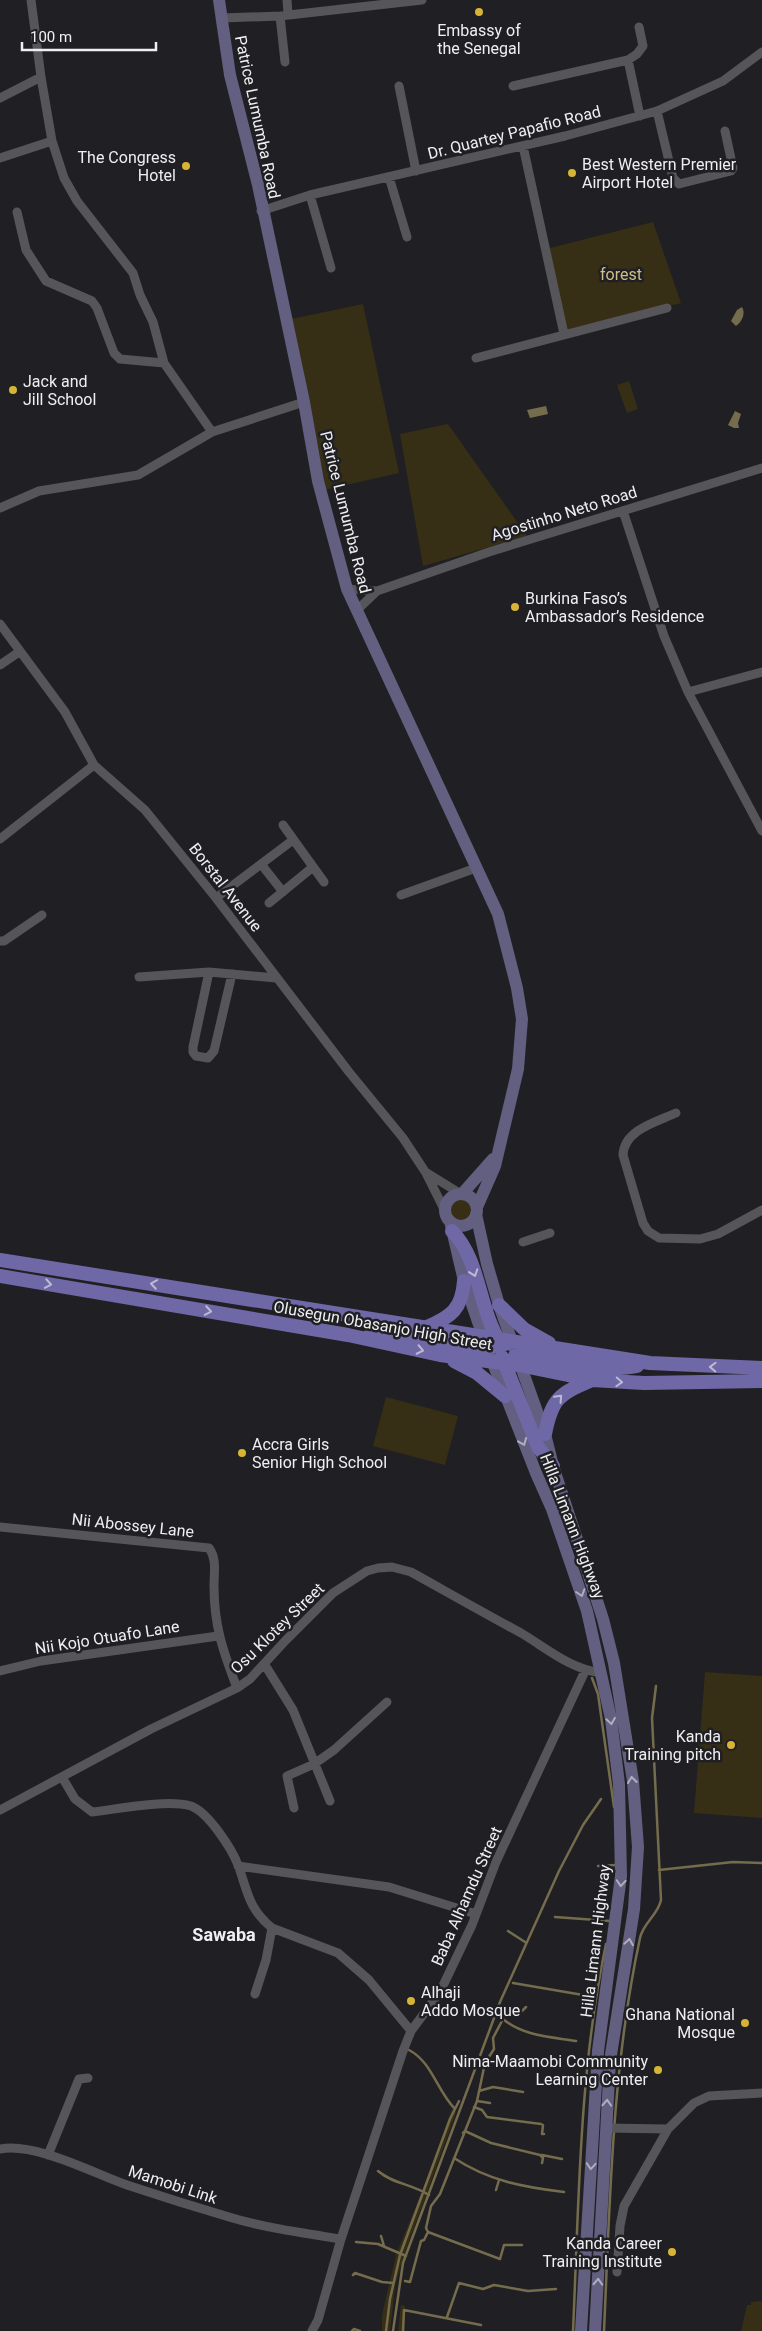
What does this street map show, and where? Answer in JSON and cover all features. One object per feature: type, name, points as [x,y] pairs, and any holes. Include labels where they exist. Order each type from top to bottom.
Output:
[{"type":"main road","name":"Patrice Lumumba Road","points":[[219,0],[230,75],[258,185],[261,211],[304,402],[318,481],[347,589],[498,914],[510,954],[522,1019],[518,1069],[498,1153],[477,1210]]},
{"type":"main road","name":"Patrice Lumumba Road","points":[[461,1194],[498,1153]]},
{"type":"main road","points":[[461,1194],[472,1198],[477,1210],[487,1264],[499,1305],[502,1352],[464,1282],[449,1222],[449,1200],[461,1194]]},
{"type":"main road","points":[[449,1222],[465,1225],[472,1221],[477,1210]]},
{"type":"main road","points":[[449,1222],[468,1256],[538,1447],[553,1466]]},
{"type":"main road","name":"Olusegun Obasanjo High Street","points":[[0,1260],[426,1327],[592,1380],[644,1383],[762,1381]]},
{"type":"main road","name":"Olusegun Obasanjo High Street","points":[[0,1276],[348,1335],[440,1355],[556,1347],[650,1363],[762,1368]]},
{"type":"main road","points":[[426,1327],[452,1313],[460,1304],[464,1282]]},
{"type":"main road","points":[[499,1305],[524,1328],[556,1347]]},
{"type":"main road","points":[[348,1335],[379,1333],[588,1366],[628,1368],[650,1363]]},
{"type":"main road","name":"Hilla Limann Highway","points":[[502,1352],[505,1396],[565,1545],[587,1611],[602,1673],[620,1784],[621,1876],[598,2051],[581,2331]]},
{"type":"main road","name":"Hilla Limann Highway","points":[[502,1352],[544,1434],[608,1637],[624,1718],[636,1815],[638,1847],[634,1909],[610,2061],[595,2331]]},
{"type":"main road","points":[[440,1355],[477,1373],[505,1396]]},
{"type":"main road","points":[[544,1434],[549,1412],[555,1401],[568,1390],[592,1380]]},
{"type":"street","points":[[31,0],[41,77],[52,140],[64,178],[77,201],[133,273],[153,322],[164,363],[212,432]]},
{"type":"street","points":[[285,62],[284,15],[287,0]]},
{"type":"street","points":[[221,18],[284,15],[422,0]]},
{"type":"street","points":[[513,86],[628,60],[637,54],[643,46],[639,27]]},
{"type":"street","name":"Dr. Quartey Papafio Road","points":[[261,211],[310,195],[523,146],[658,111],[723,81],[762,52]]},
{"type":"street","points":[[628,60],[640,116]]},
{"type":"street","points":[[0,98],[41,77]]},
{"type":"street","points":[[399,86],[416,171]]},
{"type":"street","points":[[658,111],[674,178],[679,184],[730,171],[733,168],[725,132]]},
{"type":"street","points":[[0,158],[52,140]]},
{"type":"street","points":[[523,146],[564,334]]},
{"type":"street","points":[[389,177],[407,237]]},
{"type":"street","points":[[310,195],[331,268]]},
{"type":"street","points":[[18,212],[26,250],[46,281],[92,301],[97,308],[114,353],[120,359],[164,363]]},
{"type":"street","points":[[476,358],[668,308]]},
{"type":"street","points":[[0,508],[39,491],[138,475],[212,432],[304,402]]},
{"type":"street","name":"Agostinho Neto Road","points":[[347,589],[377,591],[489,552],[762,468]]},
{"type":"street","points":[[623,511],[664,636],[688,692],[762,831]]},
{"type":"street","name":"Agostinho Neto Road","points":[[356,611],[377,591]]},
{"type":"street","name":"Borstal Avenue","points":[[0,624],[65,712],[94,765],[146,810],[349,1072],[403,1138],[426,1172],[449,1222]]},
{"type":"street","points":[[0,665],[19,652]]},
{"type":"street","points":[[688,692],[762,672]]},
{"type":"street","points":[[0,839],[94,765]]},
{"type":"street","points":[[283,825],[324,882]]},
{"type":"street","points":[[216,898],[293,840]]},
{"type":"street","points":[[261,864],[283,892]]},
{"type":"street","points":[[269,902],[313,867]]},
{"type":"street","points":[[401,895],[476,868]]},
{"type":"street","points":[[0,941],[4,941],[42,915]]},
{"type":"street","points":[[139,977],[209,972],[276,978]]},
{"type":"street","points":[[209,972],[193,1047],[193,1052],[196,1056],[208,1058],[214,1051],[232,974]]},
{"type":"street","points":[[676,1112],[636,1132],[624,1144],[623,1155],[643,1223],[648,1231],[658,1238],[707,1238],[762,1210]]},
{"type":"street","name":"Borstal Avenue","points":[[426,1172],[461,1194]]},
{"type":"street","points":[[523,1242],[550,1233]]},
{"type":"street","name":"Nii Abossey Lane","points":[[0,1527],[209,1548],[215,1561],[214,1606],[218,1636],[237,1688]]},
{"type":"street","name":"Osu Klotey Street","points":[[0,1810],[151,1730],[237,1688],[265,1665],[286,1640],[333,1593],[367,1571],[392,1567],[411,1572],[523,1635],[565,1662],[586,1671],[602,1673]]},
{"type":"street","name":"Nii Kojo Otuafo Lane","points":[[0,1671],[41,1661],[218,1636]]},
{"type":"street","points":[[265,1665],[293,1710],[330,1802]]},
{"type":"street","name":"Baba Alhamdu Street","points":[[312,2331],[318,2320],[341,2239],[411,2032],[440,1992],[476,1914],[496,1862],[586,1671]]},
{"type":"street","points":[[294,1808],[287,1776],[314,1764],[334,1750],[387,1702]]},
{"type":"street","points":[[62,1777],[75,1799],[92,1812],[177,1804],[193,1807],[214,1825],[238,1866],[251,1904],[272,1928],[338,1953],[370,1980],[411,2032]]},
{"type":"street","points":[[238,1866],[389,1887],[476,1914]]},
{"type":"street","points":[[254,1994],[266,1960],[272,1928]]},
{"type":"street","points":[[48,2155],[79,2079],[88,2078]]},
{"type":"street","points":[[617,2272],[620,2226],[624,2206],[668,2129],[694,2103],[710,2096],[762,2093]]},
{"type":"street","points":[[606,2128],[668,2129]]},
{"type":"street","name":"Mamobi Link","points":[[0,2149],[8,2148],[48,2155],[127,2185],[229,2217],[280,2230],[341,2239]]},
{"type":"green space","name":"forest","points":[[653,222],[681,303],[565,332],[546,249]]},
{"type":"green space","points":[[363,304],[399,473],[324,490],[291,319]]},
{"type":"green space","points":[[629,381],[638,409],[627,413],[617,385]]},
{"type":"green space","points":[[448,424],[527,536],[423,566],[400,434]]},
{"type":"green space","points":[[461,1199],[469,1203],[473,1211],[469,1219],[461,1223],[453,1219],[449,1211],[453,1203]]},
{"type":"green space","points":[[386,1397],[458,1416],[445,1465],[373,1446]]},
{"type":"green space","name":"Kanda Training pitch","points":[[705,1672],[762,1676],[762,1818],[694,1813]]},
{"type":"green space","points":[[452,2109],[456,2113],[403,2258],[395,2286],[390,2331],[382,2331],[382,2315],[396,2255],[425,2184]]},
{"type":"green space","points":[[762,2301],[762,2331],[741,2331],[747,2305],[751,2305],[751,2302]]},
{"type":"green space","points":[[401,2305],[405,2306],[404,2331],[398,2331]]},
{"type":"shaded area","points":[[742,307],[743,317],[736,326],[731,321],[737,310]]},
{"type":"shaded area","points":[[546,406],[548,414],[530,418],[527,410]]},
{"type":"shaded area","points":[[735,411],[741,414],[738,423],[739,428],[728,425]]},
{"type":"waterway","points":[[592,1678],[598,1694],[614,1807]]},
{"type":"waterway","points":[[604,2331],[614,2134],[623,2036],[640,1938],[661,1900],[652,1718],[656,1686]]},
{"type":"waterway","points":[[393,2331],[403,2263],[500,2002],[559,1871],[583,1825],[601,1799]]},
{"type":"waterway","points":[[659,1870],[733,1862],[762,1863]]},
{"type":"waterway","points":[[598,1866],[616,1865]]},
{"type":"waterway","points":[[555,1917],[610,1921]]},
{"type":"waterway","points":[[508,1931],[525,1942]]},
{"type":"waterway","points":[[573,2331],[585,2088],[590,2040],[606,1944]]},
{"type":"waterway","points":[[513,1983],[583,1995]]},
{"type":"waterway","points":[[405,2281],[410,2282],[421,2241],[424,2240],[428,2232],[426,2228],[431,2206],[440,2194],[477,2101],[485,2063],[494,2049],[493,2038],[503,2019],[502,2011],[506,2012],[510,2007],[522,2011],[526,2007]]},
{"type":"waterway","points":[[503,2019],[511,2025],[528,2032],[576,2041]]},
{"type":"waterway","points":[[409,2050],[417,2055],[429,2069],[443,2094],[455,2109]]},
{"type":"waterway","points":[[479,2091],[493,2087],[523,2092]]},
{"type":"waterway","points":[[386,2331],[390,2299],[400,2255],[450,2119],[459,2101]]},
{"type":"waterway","points":[[477,2101],[490,2103]]},
{"type":"waterway","points":[[474,2107],[482,2110],[487,2117],[541,2124],[543,2125],[542,2134],[544,2134]]},
{"type":"waterway","points":[[463,2133],[465,2131],[491,2143],[540,2155],[543,2158],[542,2163]]},
{"type":"waterway","points":[[542,2155],[562,2159]]},
{"type":"waterway","points":[[454,2158],[493,2178],[534,2188],[564,2192]]},
{"type":"waterway","points":[[378,2171],[390,2179],[416,2188],[429,2195]]},
{"type":"waterway","points":[[496,2190],[499,2180]]},
{"type":"waterway","points":[[428,2232],[500,2259],[504,2245],[522,2245]]},
{"type":"waterway","points":[[381,2236],[384,2246]]},
{"type":"waterway","points":[[356,2242],[378,2244],[406,2256]]},
{"type":"waterway","points":[[353,2275],[355,2273],[382,2282],[393,2283]]},
{"type":"waterway","points":[[447,2317],[459,2283],[483,2289],[494,2285],[528,2291],[556,2289]]},
{"type":"waterway","points":[[403,2331],[404,2310],[481,2325]]},
{"type":"waterway","points":[[352,2331],[354,2329],[360,2331]]},
{"type":"place","name":"Embassy of the Senegal","points":[[479,12]]},
{"type":"place","name":"The Congress Hotel","points":[[186,166]]},
{"type":"place","name":"Best Western Premier Airport Hotel","points":[[572,173]]},
{"type":"place","name":"Jack and Jill School","points":[[13,390]]},
{"type":"place","name":"Burkina Faso’s Ambassador’s Residence","points":[[515,607]]},
{"type":"place","name":"Accra Girls Senior High School","points":[[242,1453]]},
{"type":"place","name":"Kanda Training pitch","points":[[731,1745]]},
{"type":"place","name":"Alhaji Addo Mosque","points":[[411,2001]]},
{"type":"place","name":"Ghana National Mosque","points":[[745,2023]]},
{"type":"place","name":"Nima-Maamobi Community Learning Center","points":[[658,2070]]},
{"type":"place","name":"Kanda Career Training Institute","points":[[672,2252]]},
{"type":"district","name":"Sawaba","points":[[224,1935]]}]
